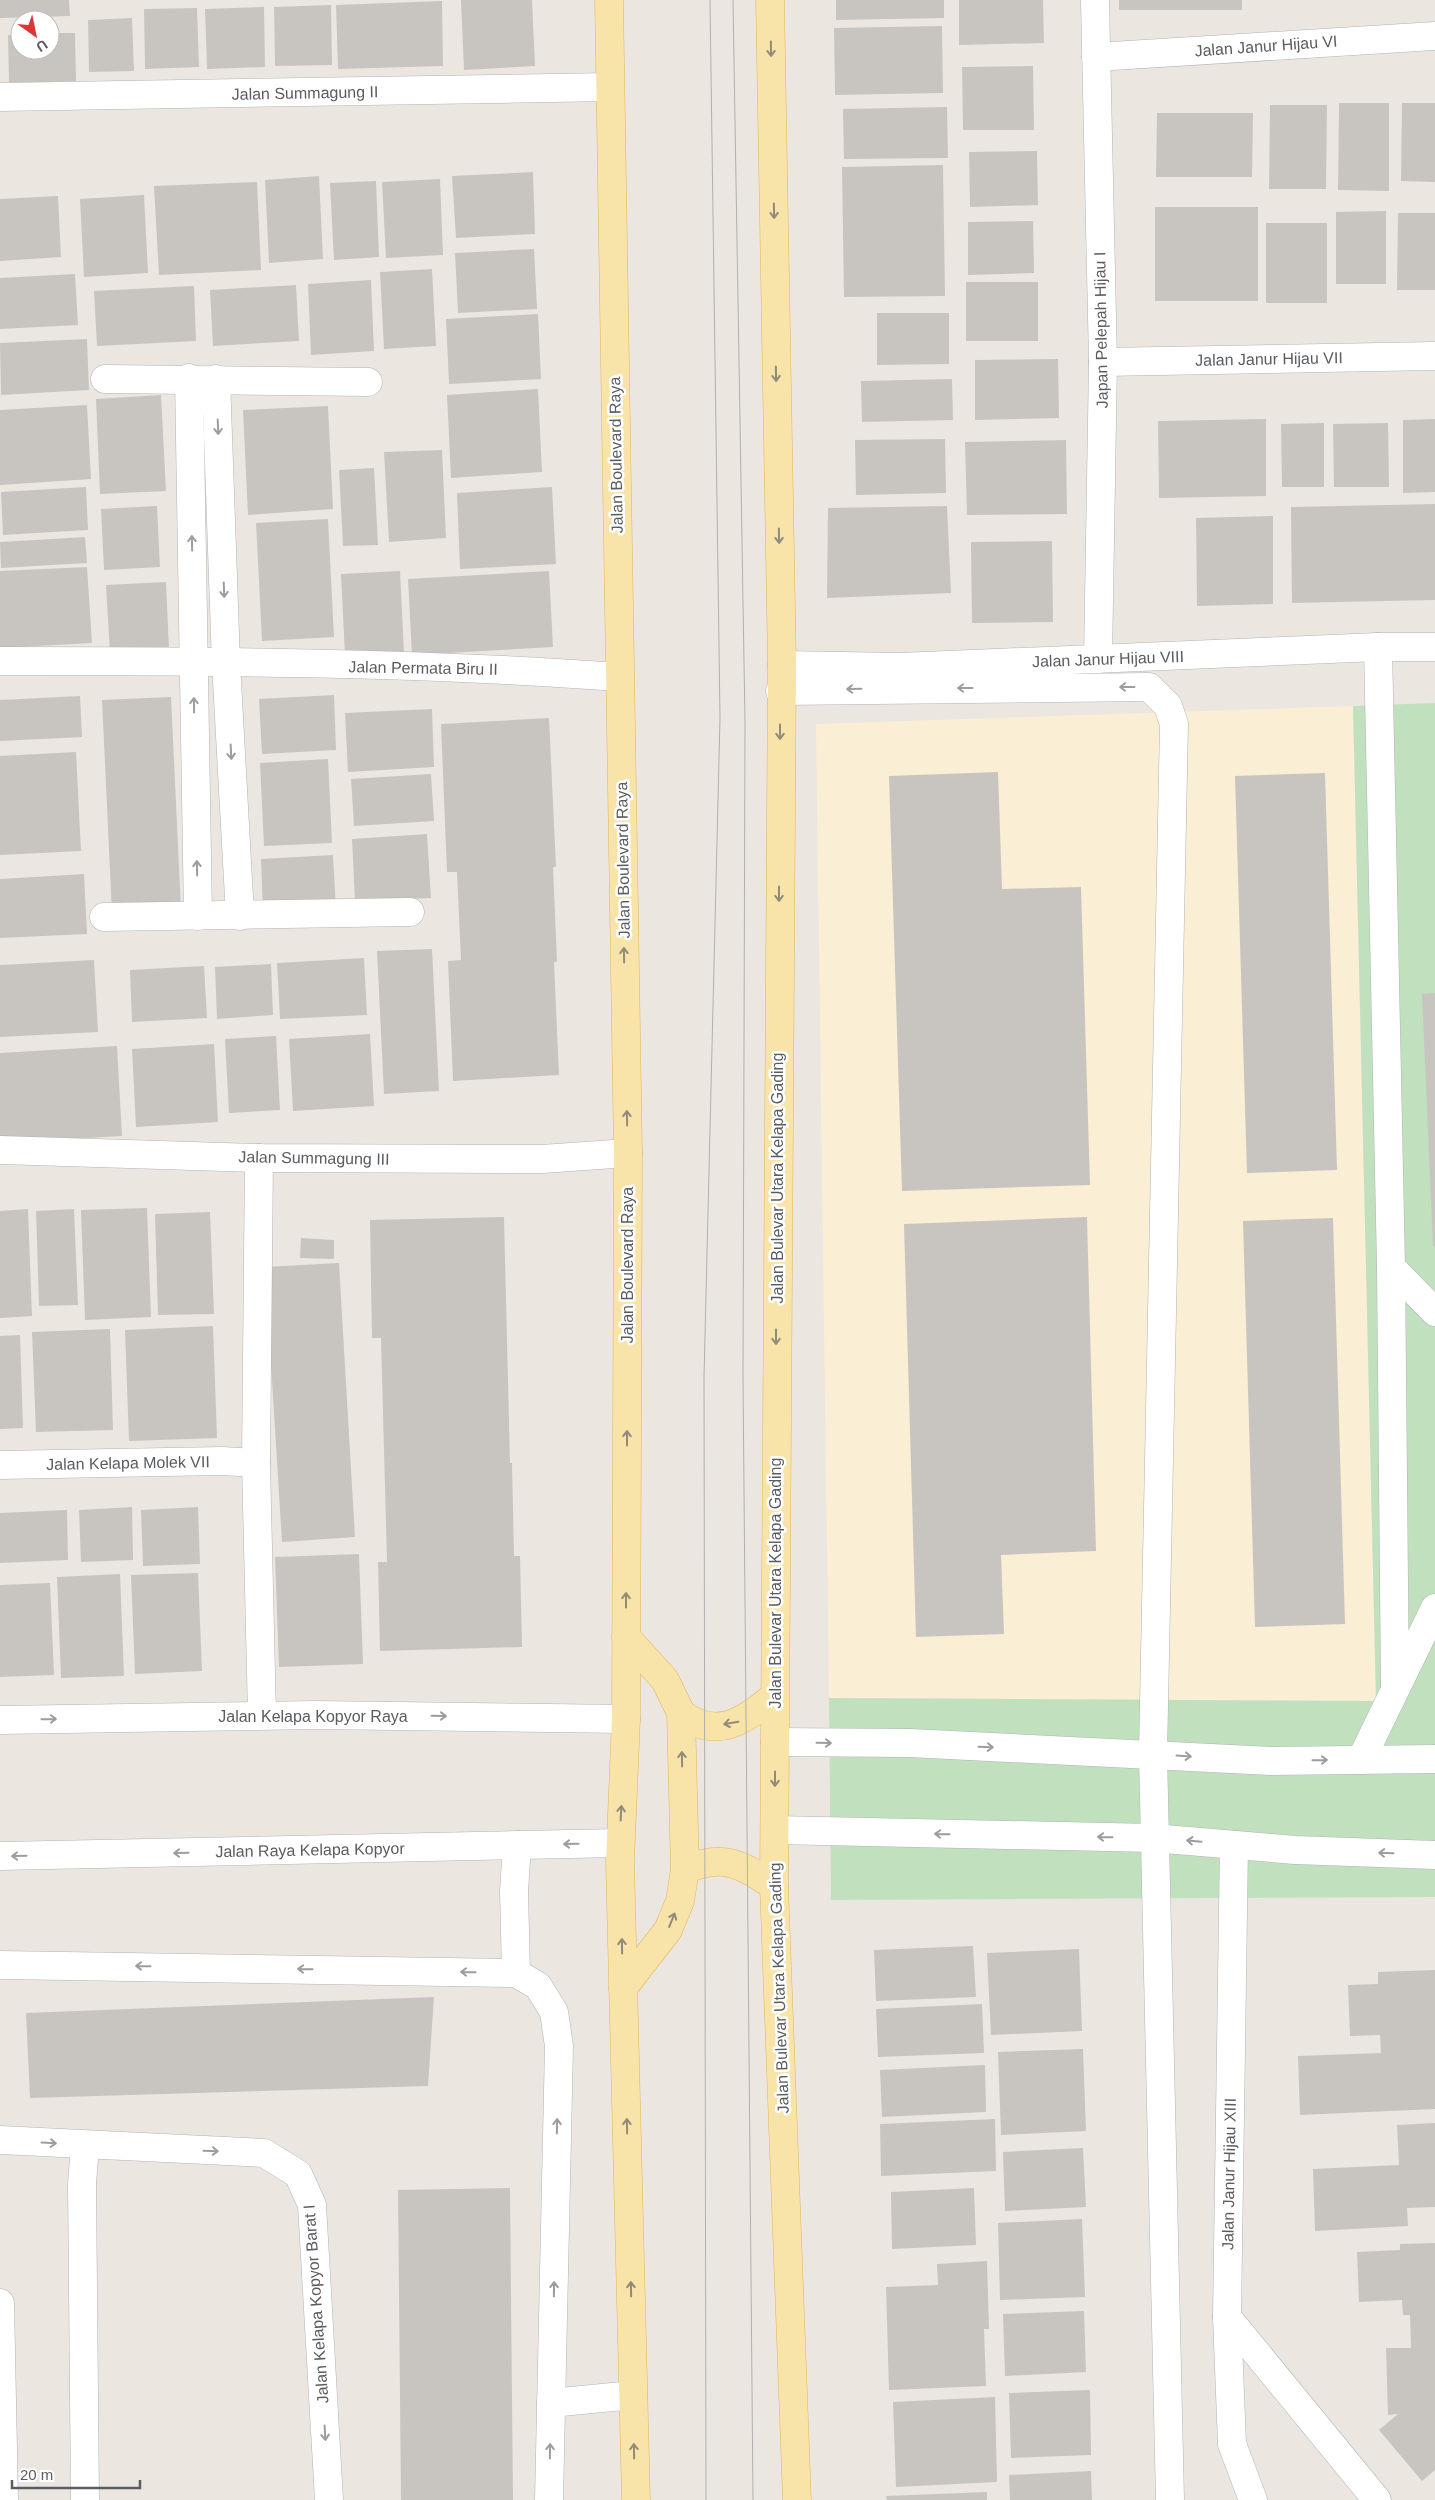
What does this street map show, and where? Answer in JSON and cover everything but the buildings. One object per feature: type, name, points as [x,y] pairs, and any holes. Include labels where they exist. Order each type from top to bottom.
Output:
[{"type":"main road","name":"Jalan Boulevard Raya","points":[[609,0],[628,1153],[626,1719]]},
{"type":"main road","points":[[770,0],[781,678]]},
{"type":"main road","name":"Jalan Bulevar Utara Kelapa Gading","points":[[781,678],[774,1886],[798,2500]]},
{"type":"main road","points":[[623,1988],[668,1930],[680,1901],[685,1870],[681,1713],[665,1680],[626,1637]]},
{"type":"main road","points":[[681,1713],[695,1724],[705,1726],[738,1722],[755,1712],[774,1696]]},
{"type":"main road","points":[[626,1719],[620,1843],[636,2500]]},
{"type":"main road","points":[[685,1870],[703,1862],[719,1861],[748,1868],[774,1886]]},
{"type":"street","name":"Japan Pelepah Hijau I","points":[[1095,0],[1103,362],[1098,659]]},
{"type":"street","name":"Jalan Janur Hijau VI","points":[[1096,57],[1435,36]]},
{"type":"street","name":"Jalan Summagung II","points":[[0,97],[610,87]]},
{"type":"street","name":"Jalan Janur Hijau VII","points":[[1103,362],[1435,356]]},
{"type":"street","points":[[198,916],[193,661],[202,378]]},
{"type":"street","points":[[202,378],[226,663],[240,916]]},
{"type":"street","points":[[105,379],[202,378],[368,382]]},
{"type":"street","name":"Jalan Janur Hijau VIII","points":[[781,678],[900,668],[1378,647],[1435,647]]},
{"type":"street","points":[[1378,647],[1391,1267],[1395,1688]]},
{"type":"street","name":"Jalan Permata Biru II","points":[[0,662],[193,661],[528,670],[619,677]]},
{"type":"street","points":[[781,678],[1149,687],[1168,706],[1174,724],[1153,1754],[1170,2500]]},
{"type":"street","points":[[104,917],[410,912]]},
{"type":"street","name":"Jalan Summagung III","points":[[0,1150],[259,1158],[542,1160],[628,1153]]},
{"type":"street","points":[[259,1158],[256,1463],[262,1715]]},
{"type":"street","points":[[1391,1267],[1435,1312]]},
{"type":"street","name":"Jalan Kelapa Molek VII","points":[[0,1465],[222,1461],[256,1463]]},
{"type":"street","points":[[1361,1760],[1435,1608]]},
{"type":"street","name":"Jalan Kelapa Kopyor Raya","points":[[0,1720],[262,1715],[626,1719]]},
{"type":"street","points":[[775,1742],[910,1743],[1271,1761],[1435,1758]]},
{"type":"street","points":[[775,1830],[1154,1838],[1295,1850],[1435,1855]]},
{"type":"street","name":"Jalan Raya Kelapa Kopyor","points":[[0,1856],[620,1843]]},
{"type":"street","points":[[516,1973],[514,1891],[517,1845]]},
{"type":"street","name":"Jalan Janur Hijau XIII","points":[[1234,1845],[1227,2317],[1232,2444],[1253,2500]]},
{"type":"street","points":[[0,1965],[516,1973],[538,1986],[554,2012],[559,2046],[549,2500]]},
{"type":"street","name":"Jalan Kelapa Kopyor Barat I","points":[[0,2140],[85,2146],[264,2153],[298,2174],[312,2205],[329,2500]]},
{"type":"street","points":[[85,2146],[82,2184],[86,2500]]},
{"type":"street","points":[[0,2303],[4,2500]]},
{"type":"street","points":[[1227,2317],[1377,2500]]},
{"type":"street","points":[[551,2403],[633,2395]]},
{"type":"shaded area","points":[[1353,706],[1376,1701],[829,1698],[816,724]]},
{"type":"green space","points":[[1435,703],[1435,1897],[831,1900],[829,1698],[1376,1701],[1353,706]]},
{"type":"tram line","points":[[706,2500],[704,1377],[720,718],[710,0]]},
{"type":"tram line","points":[[733,0],[745,722],[743,1376],[753,2500]]}]
